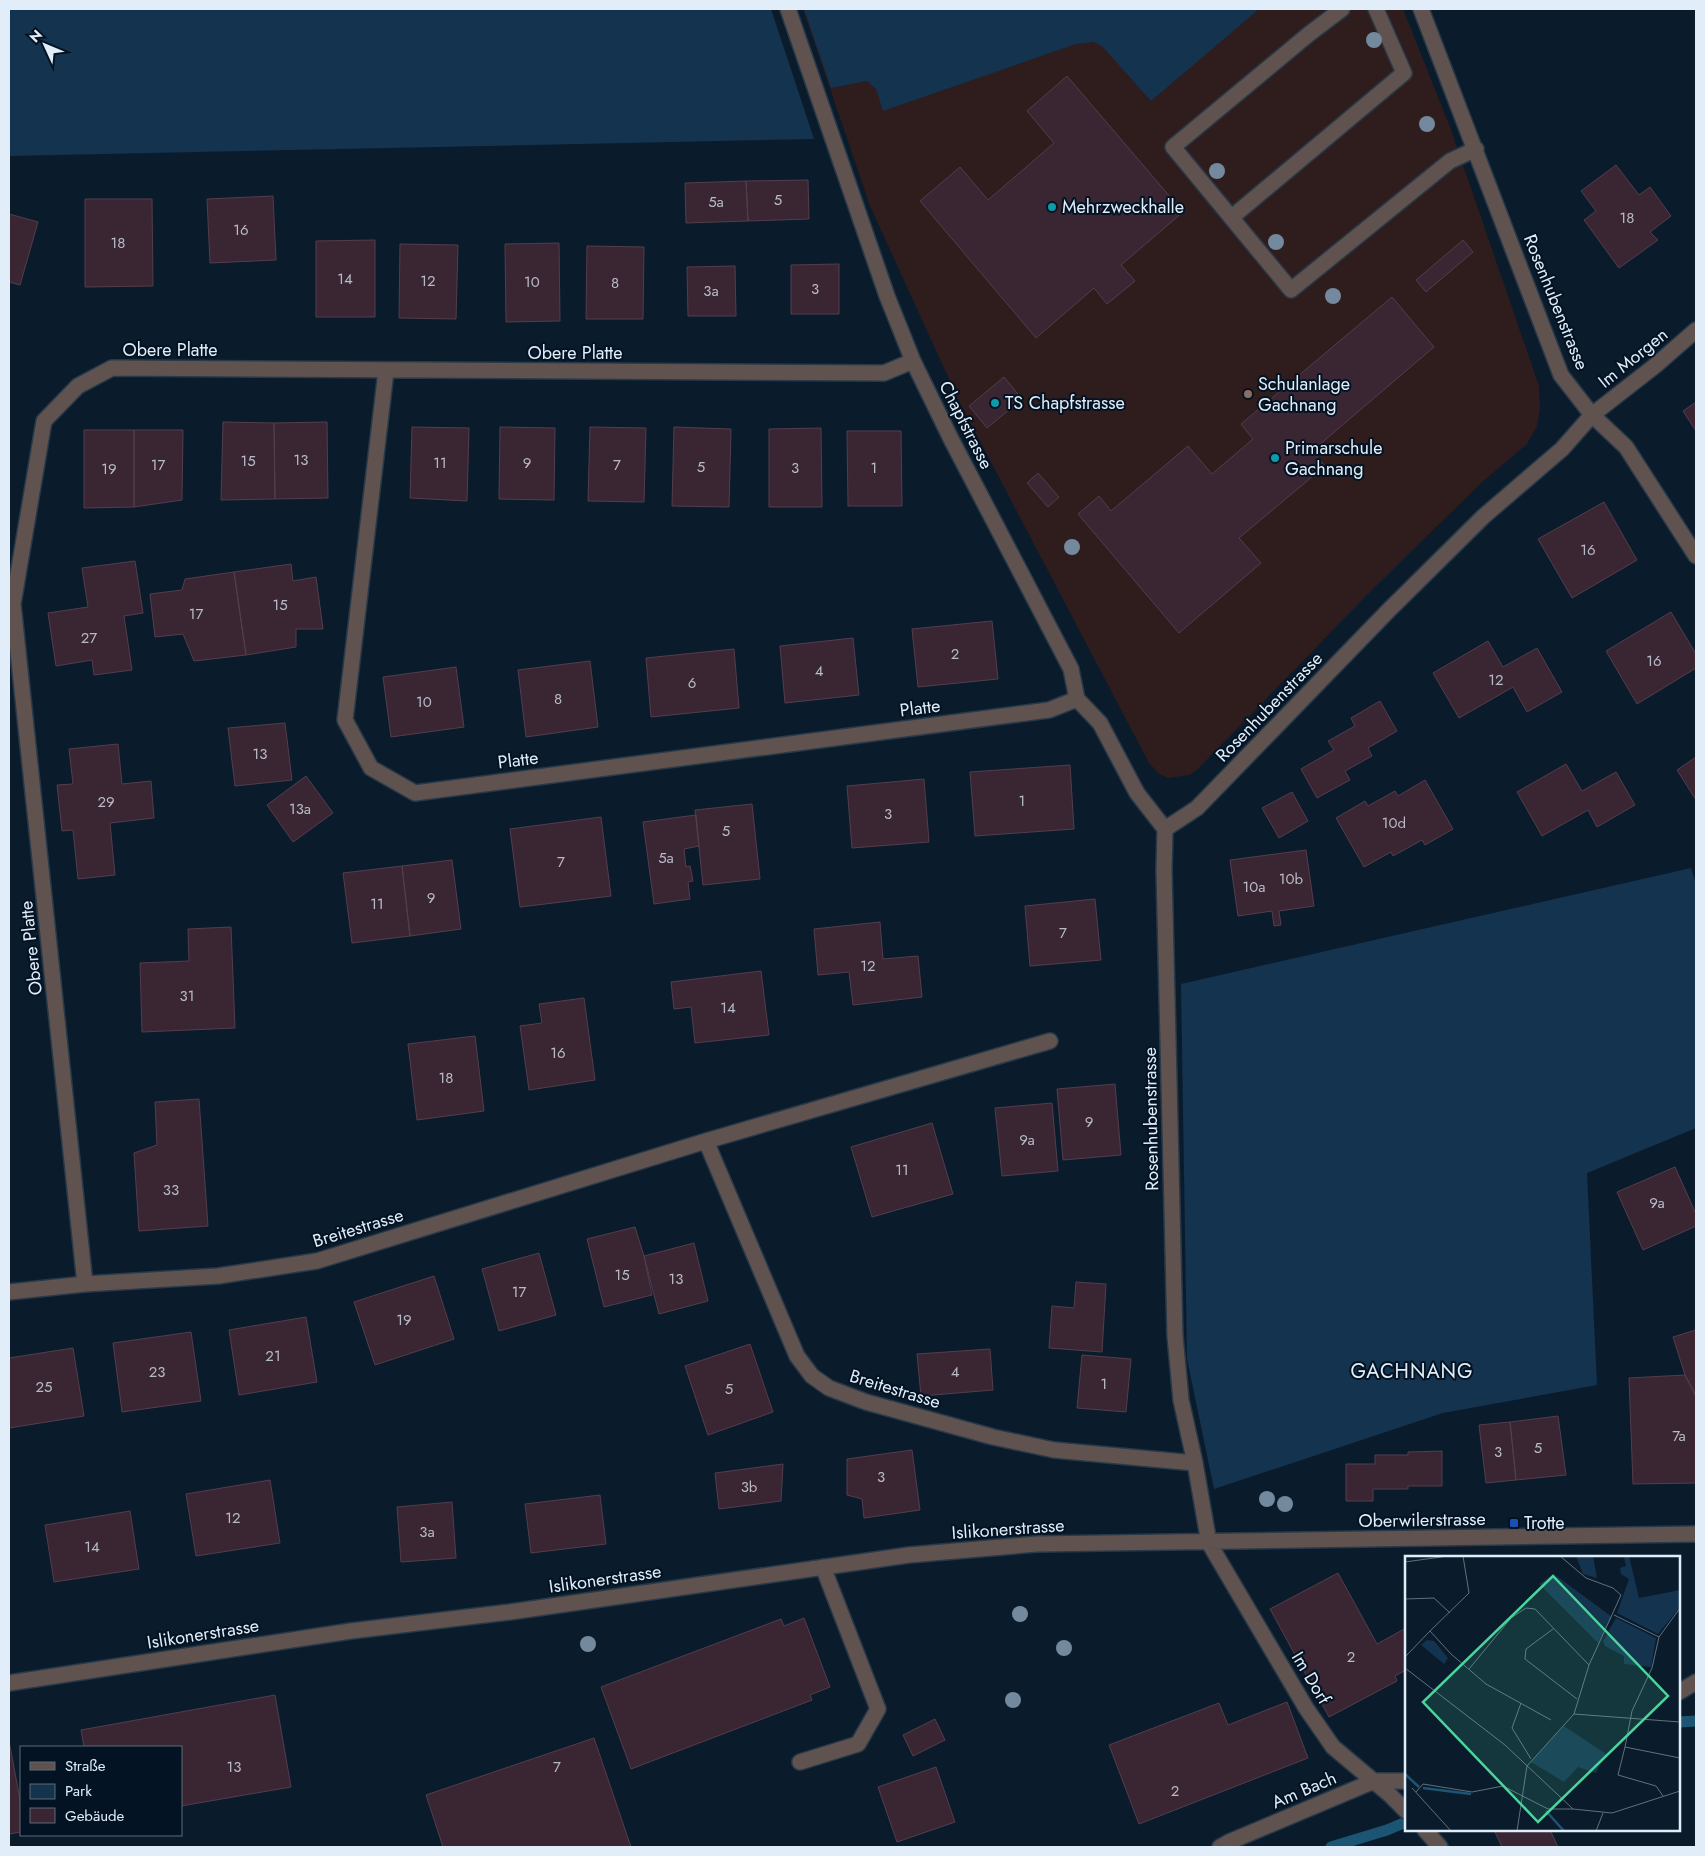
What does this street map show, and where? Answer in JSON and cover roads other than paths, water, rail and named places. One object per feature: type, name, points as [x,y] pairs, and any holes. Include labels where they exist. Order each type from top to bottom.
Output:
[{"type":"street","name":"Chapfstrasse","points":[[788,9],[887,296],[913,361],[951,439],[1071,669],[1077,699]]},
{"type":"street","points":[[1342,9],[1309,34],[1173,147],[1291,290],[1450,161],[1476,149]]},
{"type":"street","points":[[1232,218],[1404,73],[1376,9]]},
{"type":"street","name":"Rosenhubenstrasse","points":[[1209,1542],[1195,1463],[1181,1400],[1174,1336],[1164,870],[1165,829],[1197,808],[1388,611],[1484,516],[1562,449],[1592,415],[1561,375],[1421,9]]},
{"type":"street","name":"Im Morgen","points":[[1592,415],[1656,365],[1696,330]]},
{"type":"street","name":"Obere Platte","points":[[85,1284],[13,604],[44,421],[78,386],[112,368],[386,371],[884,372],[913,361]]},
{"type":"street","name":"Platte","points":[[386,371],[345,720],[371,768],[415,793],[1049,710],[1077,699]]},
{"type":"street","points":[[1592,415],[1626,447],[1696,556]]},
{"type":"street","points":[[1077,699],[1100,723],[1137,794],[1165,829]]},
{"type":"street","name":"Breitestrasse","points":[[9,1292],[85,1284],[218,1276],[317,1261],[706,1141],[1050,1041]]},
{"type":"street","name":"Breitestrasse","points":[[706,1141],[797,1356],[812,1376],[829,1388],[866,1402],[993,1437],[1045,1449],[1195,1463]]},
{"type":"street","name":"Oberwilerstrasse","points":[[1209,1542],[1696,1534]]},
{"type":"street","name":"Islikonerstrasse","points":[[9,1683],[341,1632],[510,1612],[909,1555],[1038,1544],[1209,1542]]},
{"type":"street","name":"Im Dorf","points":[[1209,1542],[1306,1708],[1333,1747],[1404,1809]]},
{"type":"street","points":[[800,1762],[858,1744],[878,1709],[823,1567]]},
{"type":"street","points":[[1680,1691],[1696,1682]]},
{"type":"street","name":"Am Bach","points":[[1220,1847],[1374,1781],[1405,1781]]},
{"type":"street","points":[[1427,1832],[1440,1847]]},
{"type":"waterway","points":[[1680,1722],[1696,1721]]},
{"type":"waterway","points":[[1331,1847],[1387,1830],[1405,1822]]},
{"type":"place","name":"Mehrzweckhalle","points":[[1052,207]]},
{"type":"place","name":"Schulanlage Gachnang","points":[[1248,394]]},
{"type":"place","name":"TS Chapfstrasse","points":[[995,403]]},
{"type":"place","name":"Primarschule Gachnang","points":[[1275,458]]},
{"type":"place","name":"Trotte","points":[[1514,1523]]},
{"type":"district","name":"GACHNANG","points":[[1412,1371]]}]
